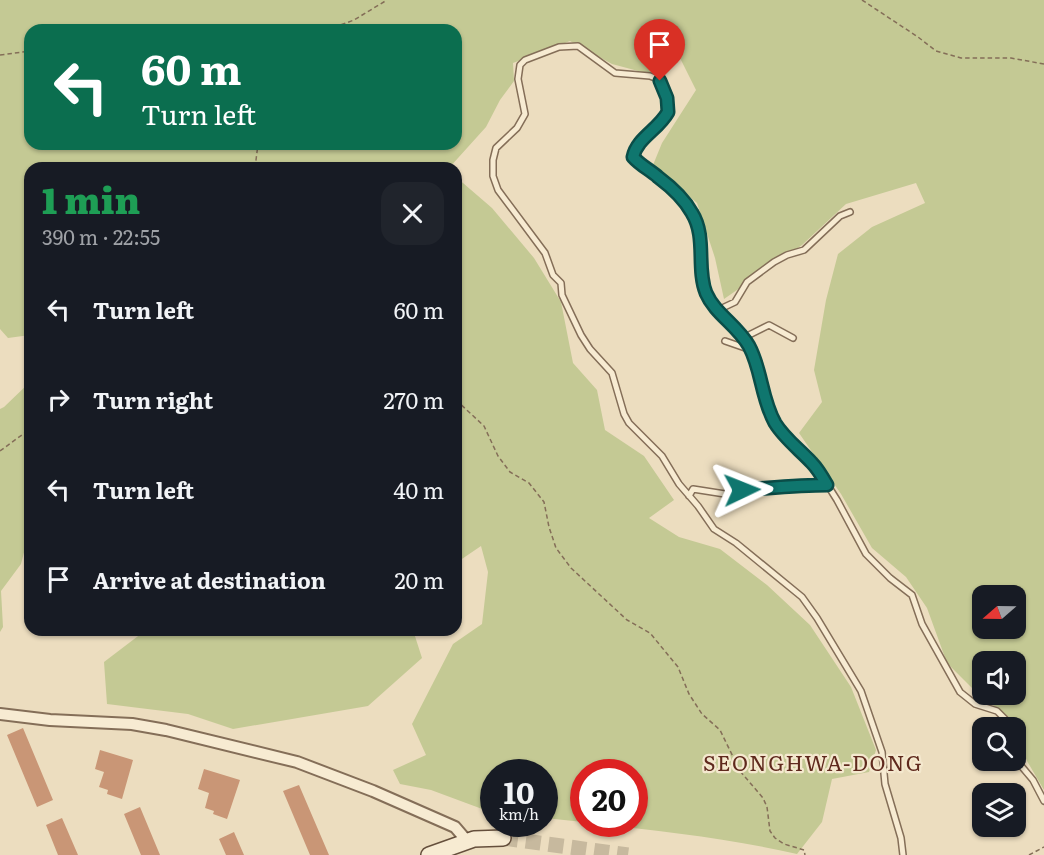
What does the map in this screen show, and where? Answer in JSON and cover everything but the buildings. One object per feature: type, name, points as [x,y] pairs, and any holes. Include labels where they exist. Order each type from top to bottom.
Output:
[{"type":"street","points":[[0,714],[50,720],[132,724],[297,762],[373,791],[455,827],[467,841]]},
{"type":"street","points":[[429,855],[467,841],[489,837],[503,838]]},
{"type":"lane","points":[[903,855],[902,838],[885,784],[882,752],[861,691],[807,603],[736,543],[714,529],[679,484],[662,456],[629,423],[624,414],[612,373],[590,349],[581,335],[562,295],[561,283],[553,275],[545,253],[494,182],[493,160],[496,148],[517,128],[525,114],[518,78],[520,65],[525,60],[559,47],[574,45],[598,58],[615,73],[650,76],[660,81],[667,98],[668,112],[652,133],[638,143],[633,157],[659,177],[693,213],[700,238],[701,276],[706,292],[713,307],[743,338],[751,350],[758,369],[762,395],[776,424],[815,465],[866,554],[883,572],[912,595],[922,624],[960,692],[975,704],[997,711],[1003,717]]},
{"type":"lane","points":[[718,310],[735,302],[747,282],[774,262],[804,250],[840,216],[850,212]]},
{"type":"lane","points":[[743,338],[769,325],[793,338]]},
{"type":"lane","points":[[725,341],[751,350]]},
{"type":"lane","points":[[689,496],[693,489],[724,494],[788,485],[827,485]]},
{"type":"lane","points":[[1025,771],[1033,780],[1044,801]]},
{"type":"path","points":[[343,24],[387,0]]},
{"type":"path","points":[[862,0],[936,51],[961,58],[1011,58],[1044,64]]},
{"type":"path","points":[[0,55],[24,52]]},
{"type":"path","points":[[462,406],[484,426],[498,456],[510,472],[529,483],[544,502],[556,548],[571,568],[627,620],[650,633],[678,667],[689,694],[702,714],[720,730],[740,771],[763,798],[767,807],[770,831],[783,844],[804,850],[805,855]]},
{"type":"path","points":[[0,451],[24,433]]},
{"type":"path","points":[[1029,855],[1044,848]]},
{"type":"green space","points":[[0,0],[1044,0],[1044,790],[1026,758],[1026,717],[1008,717],[993,705],[1026,705],[1026,651],[972,651],[972,688],[947,663],[927,608],[906,577],[872,548],[841,494],[799,433],[822,402],[814,370],[826,300],[838,254],[872,227],[925,203],[916,183],[846,204],[802,245],[724,299],[715,258],[697,203],[653,165],[662,143],[696,90],[679,56],[657,76],[612,64],[570,41],[513,63],[514,81],[500,100],[486,127],[454,162],[24,162],[24,336],[8,338],[0,329]]},
{"type":"green space","points":[[462,182],[492,208],[534,258],[561,302],[573,363],[597,390],[605,430],[644,456],[674,500],[649,518],[679,537],[720,549],[767,585],[810,625],[851,687],[876,750],[869,772],[832,779],[822,822],[797,854],[697,836],[648,830],[648,759],[570,759],[570,821],[558,819],[558,759],[480,759],[480,808],[431,790],[400,784],[393,770],[426,755],[412,724],[453,644],[482,624],[488,572],[481,546],[462,559]]},
{"type":"green space","points":[[24,388],[24,552],[21,564],[1,591],[3,627],[0,632],[0,409]]},
{"type":"green space","points":[[138,636],[415,636],[422,658],[368,706],[233,729],[188,714],[107,704],[104,662]]},
{"type":"tunnel","points":[[503,838],[628,855]]},
{"type":"district","name":"SEONGHWA-DONG","points":[[813,761]]},
{"type":"route","points":[[660,81],[667,98],[668,112],[652,133],[638,143],[633,157],[659,177],[693,213],[700,238],[701,276],[713,307],[724,315],[748,345],[758,369],[762,395],[776,424],[815,465],[827,485],[788,485],[771,489],[742,490]]}]
